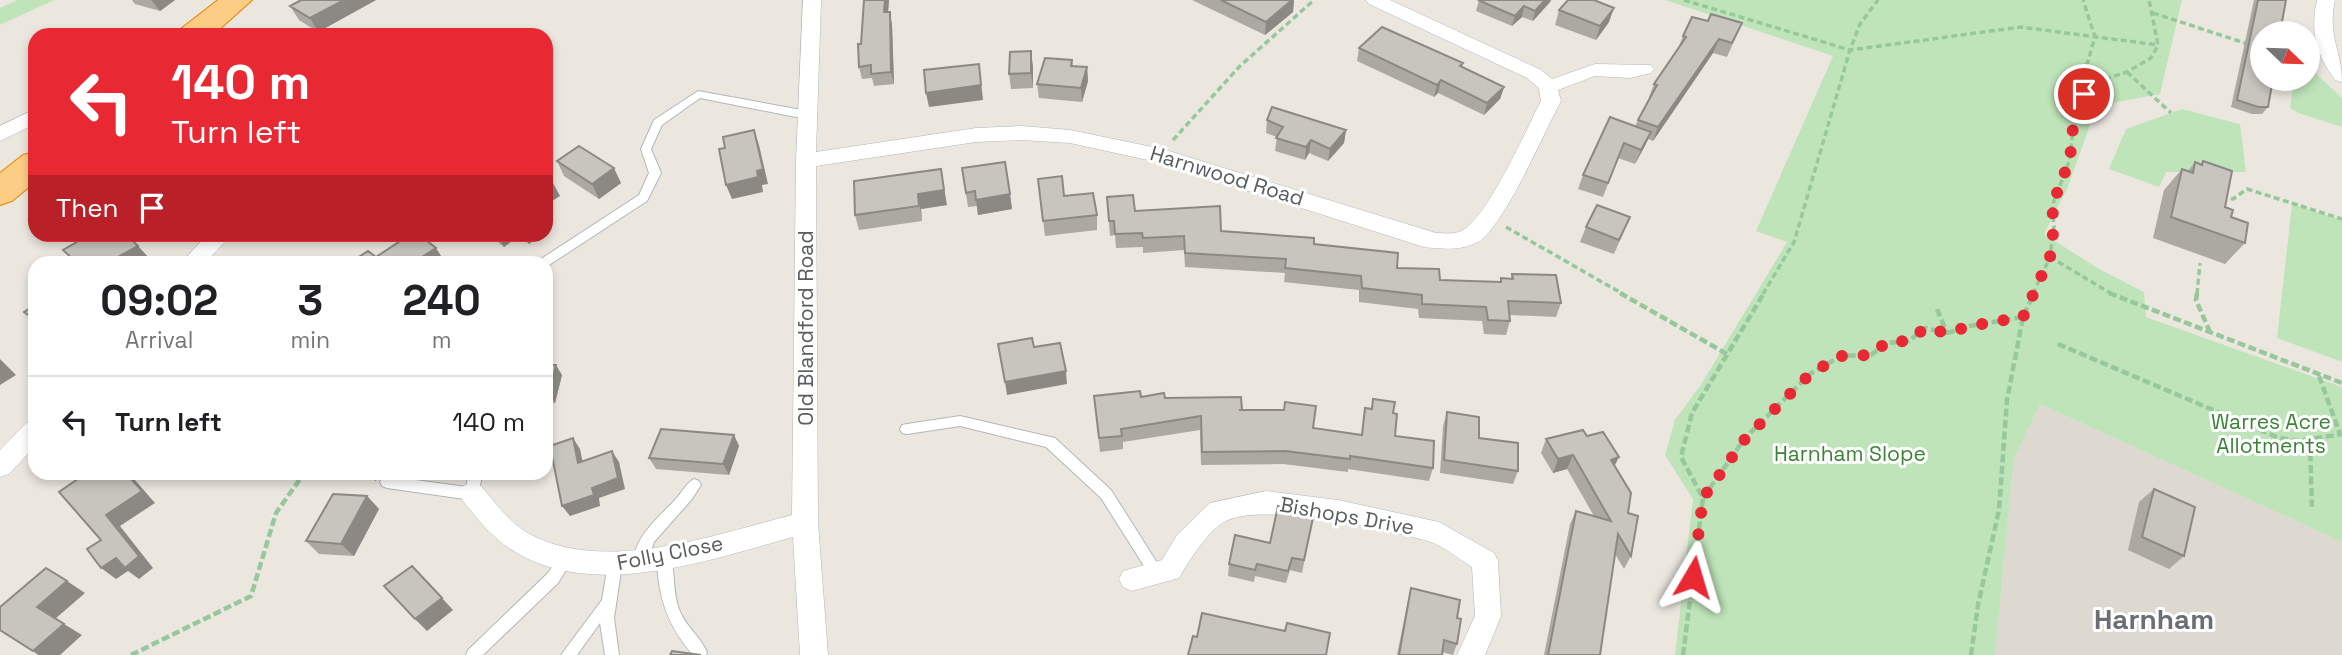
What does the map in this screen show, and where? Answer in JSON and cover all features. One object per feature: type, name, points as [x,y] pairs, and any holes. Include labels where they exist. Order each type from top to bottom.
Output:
[{"type":"highway","points":[[202,28],[237,0]]},
{"type":"highway","points":[[0,192],[28,170]]},
{"type":"street","name":"Old Blandford Road","points":[[811,0],[806,161],[805,523],[814,655]]},
{"type":"street","points":[[1375,0],[1534,74],[1548,86],[1565,83],[1596,69],[1631,74],[1644,69]]},
{"type":"street","points":[[2326,0],[2322,16],[2323,44],[2327,56],[2342,76]]},
{"type":"street","name":"Harnwood Road","points":[[806,161],[978,134],[1071,138],[1137,149],[1424,239],[1444,242],[1473,234],[1488,217],[1551,101],[1548,86]]},
{"type":"street","points":[[0,134],[28,120]]},
{"type":"street","points":[[199,256],[214,242]]},
{"type":"street","points":[[0,467],[28,437]]},
{"type":"street","name":"Folly Close","points":[[474,483],[517,540],[565,560],[597,565],[653,559],[805,523]]},
{"type":"street","name":"Bishops Drive","points":[[1144,576],[1170,569],[1186,543],[1219,511],[1266,502],[1338,511],[1439,533],[1485,561],[1488,616],[1471,655]]},
{"type":"lane","points":[[553,257],[643,198],[655,173],[646,149],[658,123],[698,94],[796,113],[809,113]]},
{"type":"lane","points":[[906,429],[960,421],[1050,442],[1106,494],[1144,576]]},
{"type":"lane","points":[[387,482],[474,483]]},
{"type":"lane","points":[[694,485],[688,496],[649,535],[643,545],[653,559],[670,610],[682,634],[701,652]]},
{"type":"lane","points":[[473,655],[552,578],[565,560]]},
{"type":"lane","points":[[612,655],[606,605],[615,564]]},
{"type":"lane","points":[[568,655],[606,605]]},
{"type":"path","points":[[1161,156],[1200,106],[1314,0]]},
{"type":"path","points":[[1684,0],[1850,50],[2021,27],[2158,45]]},
{"type":"path","points":[[1703,498],[1681,457],[1692,412],[1794,242],[1850,50],[1860,23],[1878,0]]},
{"type":"path","points":[[1971,655],[1978,605],[1999,510],[2007,400],[2023,317],[2050,257],[2054,226],[2052,206],[2070,159],[2075,106],[2095,37],[2084,0]]},
{"type":"path","points":[[2075,106],[2093,83],[2127,72],[2151,58],[2158,45],[2149,0]]},
{"type":"path","points":[[2153,13],[2250,44]]},
{"type":"path","points":[[2127,72],[2171,113]]},
{"type":"path","points":[[2214,192],[2232,199],[2248,189],[2342,219]]},
{"type":"path","points":[[1488,217],[1727,354]]},
{"type":"path","points":[[2050,257],[2115,296],[2342,383]]},
{"type":"path","points":[[2200,263],[2196,300],[2210,333]]},
{"type":"path","points":[[1937,309],[1947,333]]},
{"type":"path","points":[[1683,655],[1703,498],[1745,439],[1810,374],[1841,356],[1871,355],[1887,342],[1909,341],[1925,328],[1947,333],[1970,326],[2023,317]]},
{"type":"path","points":[[2058,344],[2279,439],[2298,443],[2341,434],[2319,375]]},
{"type":"path","points":[[2310,442],[2312,507]]},
{"type":"path","points":[[131,655],[169,639],[251,596],[276,513],[299,480]]},
{"type":"shaded area","points":[[2040,404],[2342,542],[2342,655],[1995,655],[2014,459]]},
{"type":"green space","points":[[17,0],[54,0],[0,25],[0,8]]},
{"type":"green space","name":"Harnham Slope","points":[[1665,0],[2182,0],[2160,94],[2097,106],[2067,189],[2044,234],[2099,269],[2144,292],[2146,317],[2342,387],[2342,542],[2040,404],[2014,459],[1995,655],[1675,655],[1693,499],[1665,455],[1675,420],[1702,383],[1787,242],[1756,231],[1833,56]]},
{"type":"green space","points":[[2320,77],[2342,98],[2342,127],[2298,113],[2290,108],[2292,91],[2320,91]]},
{"type":"green space","points":[[2182,109],[2240,124],[2246,172],[2166,172],[2159,187],[2109,169],[2126,129]]},
{"type":"green space","points":[[2292,204],[2342,220],[2342,362],[2277,338]]},
{"type":"building","points":[[301,0],[344,0],[310,18],[290,6]]},
{"type":"building","points":[[864,0],[885,0],[884,12],[890,12],[891,72],[871,74],[871,65],[859,67],[858,44],[861,44]]},
{"type":"building","points":[[1221,0],[1292,0],[1266,22]]},
{"type":"building","points":[[1478,0],[1545,0],[1535,11],[1524,6],[1515,16]]},
{"type":"building","points":[[1568,0],[1594,0],[1614,8],[1600,26],[1559,10]]},
{"type":"building","points":[[2258,0],[2286,0],[2282,21],[2254,21]]},
{"type":"building","points":[[1711,14],[1742,23],[1732,43],[1719,39],[1658,127],[1638,120],[1657,85],[1654,84],[1686,37],[1683,36],[1692,17],[1708,21]]},
{"type":"building","points":[[1382,27],[1463,63],[1460,66],[1504,87],[1487,103],[1441,80],[1437,85],[1359,48]]},
{"type":"building","points":[[2250,38],[2250,91],[2271,91],[2268,107],[2258,107],[2237,100]]},
{"type":"building","points":[[1031,51],[1031,73],[1009,74],[1010,52]]},
{"type":"building","points":[[1045,58],[1072,60],[1071,66],[1087,67],[1081,88],[1037,84]]},
{"type":"building","points":[[979,64],[981,85],[926,93],[924,70]]},
{"type":"building","points":[[1272,107],[1346,130],[1330,149],[1311,140],[1306,147],[1276,138],[1283,127],[1267,120]]},
{"type":"building","points":[[1610,117],[1651,132],[1641,150],[1624,143],[1608,183],[1583,175]]},
{"type":"building","points":[[754,130],[763,169],[757,171],[758,177],[726,185],[719,149],[725,148],[723,137]]},
{"type":"building","points":[[579,146],[614,168],[592,184],[557,161]]},
{"type":"building","points":[[2203,161],[2232,171],[2225,207],[2233,210],[2231,217],[2248,223],[2245,243],[2171,217],[2182,169],[2193,173],[2195,162],[2202,165]]},
{"type":"building","points":[[1005,162],[1010,194],[976,200],[975,191],[966,193],[962,168]]},
{"type":"building","points":[[941,169],[944,190],[918,194],[919,206],[855,215],[854,181]]},
{"type":"building","points":[[1062,176],[1064,196],[1093,193],[1097,215],[1043,221],[1038,179]]},
{"type":"building","points":[[1133,195],[1135,211],[1220,206],[1221,231],[1314,238],[1314,244],[1398,253],[1397,268],[1439,269],[1440,280],[1501,282],[1501,278],[1513,279],[1512,274],[1556,275],[1561,303],[1508,301],[1510,321],[1488,320],[1486,307],[1422,304],[1422,295],[1362,288],[1361,276],[1285,268],[1286,259],[1185,253],[1184,236],[1143,238],[1142,233],[1115,234],[1114,221],[1109,221],[1107,197]]},
{"type":"building","points":[[1597,205],[1630,217],[1619,240],[1586,227]]},
{"type":"building","points":[[77,242],[134,242],[138,246],[120,256],[70,256],[63,250]]},
{"type":"building","points":[[399,242],[428,242],[436,248],[423,256],[378,256]]},
{"type":"building","points":[[368,251],[375,256],[360,256]]},
{"type":"building","points":[[1032,338],[1034,347],[1060,343],[1066,371],[1005,382],[998,344]]},
{"type":"building","points":[[1140,391],[1141,397],[1164,393],[1165,398],[1241,397],[1242,410],[1284,410],[1285,402],[1316,406],[1313,428],[1362,435],[1365,408],[1372,409],[1373,399],[1395,402],[1395,436],[1434,441],[1433,468],[1350,456],[1350,459],[1285,451],[1202,452],[1201,416],[1121,429],[1122,436],[1099,438],[1094,396]]},
{"type":"building","points":[[1447,412],[1479,417],[1479,438],[1518,443],[1518,471],[1444,460]]},
{"type":"building","points":[[661,429],[734,435],[723,464],[649,458]]},
{"type":"building","points":[[1583,430],[1587,436],[1603,432],[1619,457],[1611,460],[1631,493],[1628,513],[1638,516],[1631,556],[1618,534],[1600,655],[1548,655],[1576,511],[1611,521],[1573,455],[1558,459],[1546,439]]},
{"type":"building","points":[[573,438],[578,463],[612,451],[618,478],[592,488],[594,495],[562,506],[553,461],[553,445]]},
{"type":"building","points":[[76,480],[132,480],[142,491],[106,515],[139,556],[125,568],[116,558],[101,568],[87,549],[101,540],[59,492]]},
{"type":"building","points":[[2154,489],[2195,507],[2184,556],[2142,537]]},
{"type":"building","points":[[333,494],[367,496],[341,544],[306,541]]},
{"type":"building","points":[[1278,506],[1314,513],[1304,560],[1292,558],[1288,571],[1257,564],[1255,570],[1229,564],[1235,535],[1270,543]]},
{"type":"building","points":[[412,566],[442,598],[415,619],[384,586]]},
{"type":"building","points":[[46,568],[67,581],[37,607],[64,624],[33,651],[0,630],[0,607]]},
{"type":"building","points":[[1411,588],[1460,600],[1457,618],[1461,619],[1457,644],[1444,640],[1442,655],[1399,655]]},
{"type":"building","points":[[1202,613],[1285,631],[1287,623],[1330,633],[1326,655],[1188,655],[1193,636],[1197,637]]},
{"type":"building","points":[[672,651],[701,655],[670,655]]},
{"type":"district","name":"Harnham","points":[[2154,619]]},
{"type":"route","points":[[1693,577],[1703,498],[1745,439],[1810,374],[1841,356],[1871,355],[1887,342],[1909,341],[1925,328],[1947,333],[1998,320],[2023,317],[2050,257],[2054,226],[2052,206],[2070,159],[2075,106],[2084,94]]},
{"type":"park label","name":"Warres Acre Allotments","points":[[2271,434]]}]
